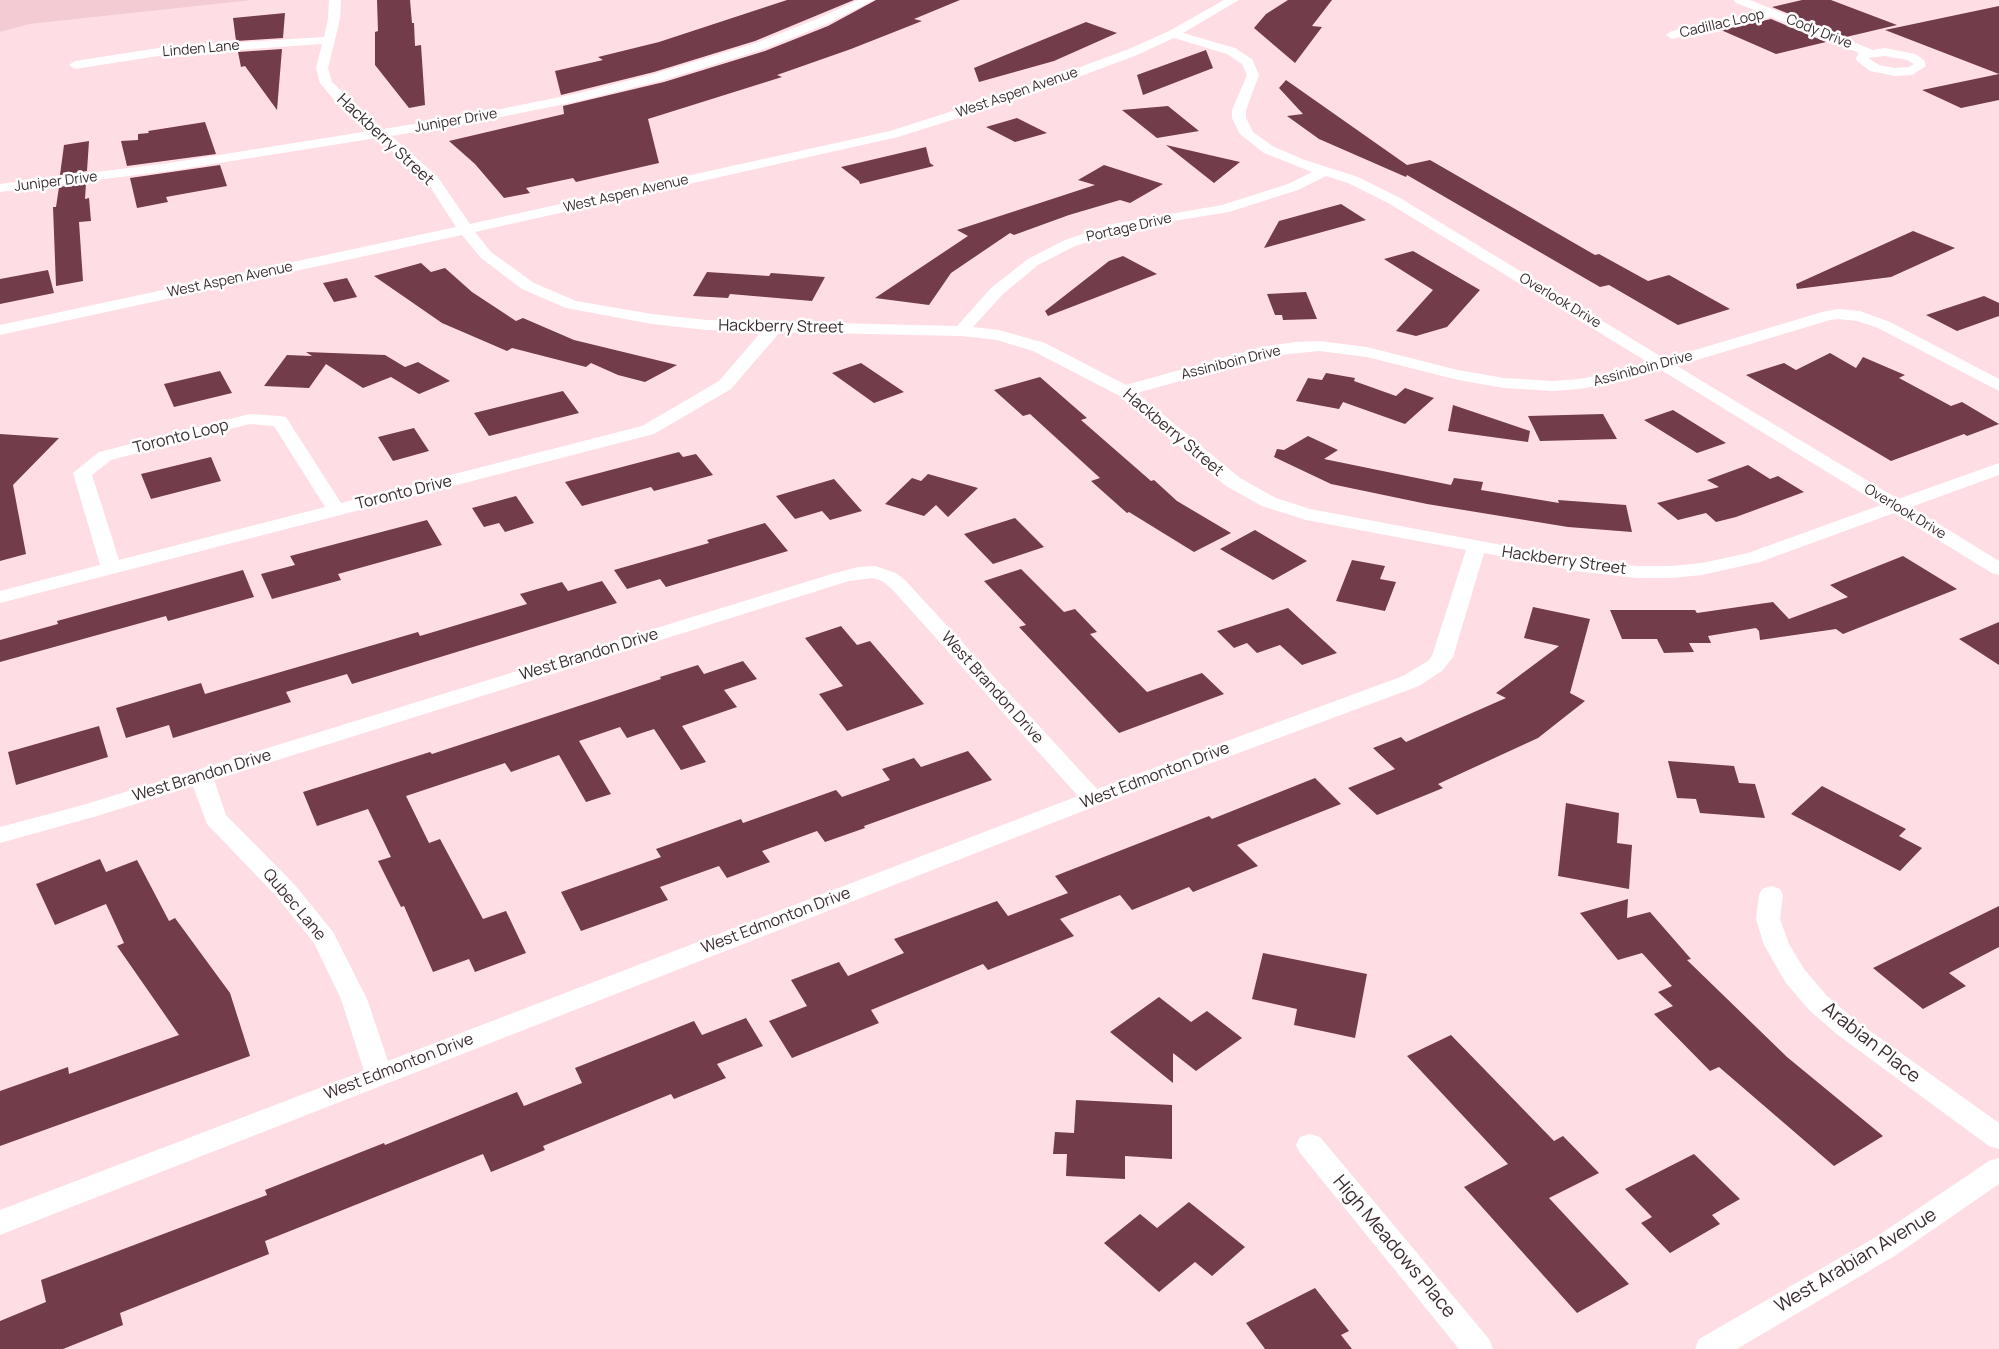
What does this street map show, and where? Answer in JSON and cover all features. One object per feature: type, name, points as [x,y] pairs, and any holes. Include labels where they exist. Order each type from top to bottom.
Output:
[{"type":"street","name":"Hackberry Street","points":[[335,0],[334,19],[322,68],[326,83],[338,96],[432,179],[464,230],[486,255],[528,286],[572,305],[652,319],[706,325],[960,331],[999,335],[1039,347],[1124,391],[1218,472],[1269,502],[1320,518],[1476,548],[1608,570],[1637,572],[1702,569],[1754,558],[1999,469]]},
{"type":"street","name":"Juniper Drive","points":[[0,188],[130,173],[543,105],[650,80],[760,46],[824,21],[868,0]]},
{"type":"street","name":"West Aspen Avenue","points":[[0,330],[464,230],[893,134],[1020,94],[1133,52],[1173,34],[1233,0]]},
{"type":"street","name":"Cody Drive","points":[[1740,0],[1870,53]]},
{"type":"street","name":"Cadillac Loop","points":[[1672,35],[1772,13]]},
{"type":"street","name":"Overlook Drive","points":[[1173,34],[1230,51],[1248,62],[1252,68],[1253,76],[1239,110],[1242,126],[1247,134],[1269,150],[1353,180],[1395,201],[1999,569]]},
{"type":"street","name":"Linden Lane","points":[[75,65],[165,51],[328,40]]},
{"type":"street","name":"Portage Drive","points":[[960,331],[997,291],[1033,262],[1070,243],[1113,229],[1149,221],[1224,209],[1292,187],[1324,171]]},
{"type":"street","name":"Assiniboin Drive","points":[[1124,391],[1268,351],[1318,346],[1367,352],[1458,375],[1528,385],[1579,384],[1605,381],[1665,365],[1828,315],[1848,314],[1884,325],[1999,386]]},
{"type":"street","name":"Toronto Drive","points":[[0,597],[648,430],[724,385],[775,327]]},
{"type":"street","name":"Toronto Loop","points":[[111,568],[82,473],[105,456],[250,419],[280,421],[336,510]]},
{"type":"street","name":"West Edmonton Drive","points":[[0,1223],[1093,799],[1425,674],[1435,666],[1446,648],[1476,548]]},
{"type":"street","name":"West Brandon Drive","points":[[0,835],[89,811],[842,577],[858,573],[875,572],[889,577],[898,584],[1093,799]]},
{"type":"street","name":"Qubec Lane","points":[[201,776],[215,818],[286,891],[324,938],[354,999],[379,1075]]},
{"type":"street","name":"Arabian Place","points":[[1771,895],[1768,919],[1776,946],[1795,976],[1818,1003],[1847,1028],[1999,1138]]},
{"type":"street","name":"High Meadows Place","points":[[1310,1145],[1478,1349]]},
{"type":"street","name":"West Arabian Avenue","points":[[1710,1349],[1886,1246],[1999,1169]]},
{"type":"shaded area","points":[[0,0],[252,0],[29,24],[0,32]]},
{"type":"building","points":[[377,0],[410,0],[415,46],[421,45],[425,105],[409,108],[375,65],[375,32],[378,31]]},
{"type":"building","points":[[787,0],[854,0],[755,41],[654,72],[561,95],[555,71],[603,60],[598,57],[659,42]]},
{"type":"building","points":[[876,0],[960,0],[914,19],[922,21],[777,75],[782,77],[648,119],[659,163],[576,182],[573,178],[526,188],[530,193],[504,198],[475,164],[449,141],[564,114],[563,106],[664,82],[765,51],[828,26]]},
{"type":"building","points":[[1288,0],[1332,0],[1312,26],[1322,27],[1295,63],[1254,28],[1266,14]]},
{"type":"building","points":[[1802,0],[1831,0],[1897,25],[1846,37],[1772,7]]},
{"type":"building","points":[[1999,6],[1999,74],[1885,30]]},
{"type":"building","points":[[285,13],[283,38],[236,41],[233,18]]},
{"type":"building","points":[[1771,19],[1826,42],[1776,54],[1721,30]]},
{"type":"building","points":[[1086,22],[1117,33],[1054,61],[979,82],[974,68]]},
{"type":"building","points":[[282,49],[277,110],[245,66],[241,67],[238,52]]},
{"type":"building","points":[[1206,50],[1213,68],[1143,95],[1137,75]]},
{"type":"building","points":[[1999,74],[1999,100],[1961,108],[1922,90]]},
{"type":"building","points":[[1286,80],[1407,165],[1430,160],[1595,255],[1599,254],[1648,281],[1669,275],[1730,309],[1678,325],[1609,285],[1600,287],[1407,175],[1406,177],[1319,139],[1287,116],[1303,114],[1279,88]]},
{"type":"building","points":[[1168,106],[1199,131],[1157,138],[1122,110]]},
{"type":"building","points":[[1017,118],[1047,133],[1015,142],[986,127]]},
{"type":"building","points":[[205,122],[216,154],[127,166],[121,141],[138,140],[138,134],[149,133],[148,131]]},
{"type":"building","points":[[89,141],[87,171],[60,175],[64,145]]},
{"type":"building","points":[[1166,145],[1240,162],[1214,183]]},
{"type":"building","points":[[926,147],[930,163],[934,166],[860,184],[859,181],[841,167]]},
{"type":"building","points":[[220,165],[227,186],[166,197],[168,202],[137,208],[130,178]]},
{"type":"building","points":[[1104,165],[1163,184],[1130,203],[1120,200],[1069,215],[1014,235],[1010,233],[951,273],[929,305],[875,298],[968,236],[957,230],[1095,185],[1078,180]]},
{"type":"building","points":[[86,183],[85,199],[89,198],[91,221],[79,222],[83,281],[56,286],[53,207],[56,207],[59,187]]},
{"type":"building","points":[[1341,204],[1366,220],[1264,248],[1279,221]]},
{"type":"building","points":[[1913,231],[1955,248],[1891,277],[1797,289],[1796,284]]},
{"type":"building","points":[[1413,251],[1480,290],[1447,327],[1416,336],[1396,331],[1433,290],[1384,259]]},
{"type":"building","points":[[1123,256],[1157,274],[1048,316],[1045,311],[1109,261]]},
{"type":"building","points":[[421,263],[431,272],[445,268],[472,292],[516,321],[523,318],[574,340],[677,365],[645,382],[618,375],[591,363],[586,367],[512,348],[507,351],[442,323],[374,276]]},
{"type":"building","points":[[48,270],[54,293],[0,304],[0,279]]},
{"type":"building","points":[[707,272],[769,276],[771,273],[825,277],[812,301],[730,294],[728,298],[693,296]]},
{"type":"building","points":[[347,278],[357,297],[334,302],[323,283]]},
{"type":"building","points":[[1306,292],[1317,319],[1283,320],[1282,315],[1275,315],[1267,294]]},
{"type":"building","points":[[1984,296],[1999,303],[1999,316],[1957,331],[1926,315]]},
{"type":"building","points":[[306,352],[385,355],[405,367],[418,362],[450,381],[419,394],[391,377],[363,388],[326,364],[309,388],[264,386],[287,355],[312,356]]},
{"type":"building","points":[[1830,353],[1856,368],[1863,357],[1905,375],[1899,378],[1951,406],[1962,402],[1999,424],[1967,436],[1964,434],[1891,461],[1746,375],[1784,363],[1796,370]]},
{"type":"building","points":[[861,363],[904,392],[874,403],[832,373]]},
{"type":"building","points":[[220,371],[232,393],[174,407],[164,384]]},
{"type":"building","points":[[1326,373],[1355,378],[1354,381],[1396,396],[1405,388],[1434,398],[1405,424],[1343,402],[1339,409],[1296,401],[1308,378],[1322,380]]},
{"type":"building","points":[[1040,377],[1087,418],[1081,420],[1151,481],[1154,480],[1177,501],[1231,533],[1194,552],[1129,512],[1127,513],[1091,481],[1100,478],[1030,414],[1023,416],[994,390]]},
{"type":"building","points":[[563,391],[579,413],[489,436],[474,413]]},
{"type":"building","points":[[1453,405],[1530,431],[1528,442],[1448,431]]},
{"type":"building","points":[[1673,410],[1726,443],[1697,453],[1644,420]]},
{"type":"building","points":[[1603,414],[1617,439],[1540,441],[1528,416]]},
{"type":"building","points":[[414,428],[429,451],[393,461],[378,437]]},
{"type":"building","points":[[0,434],[59,438],[13,485],[26,554],[0,561]]},
{"type":"building","points":[[1308,436],[1338,450],[1324,459],[1451,485],[1454,478],[1483,482],[1481,490],[1559,503],[1558,500],[1626,505],[1632,532],[1568,527],[1427,504],[1331,484],[1274,457],[1277,449],[1284,450]]},
{"type":"building","points":[[679,452],[683,457],[696,454],[713,475],[654,491],[651,487],[582,506],[565,482]]},
{"type":"building","points":[[211,457],[221,481],[151,499],[141,474]]},
{"type":"building","points":[[1748,465],[1770,479],[1778,476],[1804,492],[1736,517],[1716,522],[1706,513],[1678,520],[1657,503],[1719,487],[1707,480]]},
{"type":"building","points":[[928,474],[978,488],[948,517],[936,505],[924,516],[885,504],[912,478],[921,481]]},
{"type":"building","points":[[834,479],[862,511],[830,520],[822,511],[795,519],[776,496]]},
{"type":"building","points":[[516,496],[534,523],[505,532],[499,523],[484,527],[472,508]]},
{"type":"building","points":[[1015,518],[1044,547],[993,564],[964,534]]},
{"type":"building","points":[[427,520],[442,545],[338,574],[341,580],[272,599],[261,574],[295,565],[290,556]]},
{"type":"building","points":[[765,523],[788,551],[666,587],[660,579],[627,589],[614,570],[709,543],[707,540]]},
{"type":"building","points":[[1255,530],[1307,561],[1273,580],[1220,549]]},
{"type":"building","points":[[1903,556],[1957,589],[1843,634],[1836,629],[1760,640],[1759,631],[1756,628],[1708,636],[1711,643],[1689,643],[1694,652],[1664,653],[1657,639],[1622,639],[1610,610],[1695,610],[1697,613],[1773,602],[1789,619],[1848,597],[1830,585]]},
{"type":"building","points":[[1352,560],[1385,566],[1380,579],[1396,582],[1385,611],[1336,601]]},
{"type":"building","points":[[1021,569],[1064,612],[1075,609],[1097,632],[1090,634],[1147,692],[1202,673],[1224,694],[1119,733],[1019,627],[1026,625],[984,581]]},
{"type":"building","points":[[243,570],[254,597],[168,621],[166,616],[0,662],[0,640],[58,624],[57,621]]},
{"type":"building","points":[[602,581],[617,603],[352,684],[347,674],[286,692],[291,702],[173,738],[169,725],[126,738],[116,708],[201,683],[205,694],[418,632],[420,636],[527,604],[520,594],[562,582],[568,591]]},
{"type":"building","points":[[1533,607],[1590,619],[1570,693],[1585,701],[1538,738],[1438,784],[1443,788],[1377,815],[1348,788],[1395,769],[1373,748],[1401,737],[1406,742],[1506,698],[1496,693],[1559,646],[1524,638]]},
{"type":"building","points":[[1288,608],[1337,653],[1302,665],[1280,645],[1257,653],[1247,643],[1234,648],[1217,631]]},
{"type":"building","points":[[1999,622],[1999,665],[1959,639]]},
{"type":"building","points":[[841,626],[857,645],[870,641],[924,704],[847,731],[819,694],[843,686],[805,638]]},
{"type":"building","points":[[743,661],[757,679],[724,690],[737,707],[682,726],[706,762],[681,770],[654,729],[627,738],[620,727],[579,741],[611,794],[586,802],[559,755],[511,772],[505,763],[406,796],[429,843],[440,839],[483,919],[506,911],[526,953],[475,972],[469,959],[433,972],[404,906],[401,907],[378,861],[391,857],[368,809],[317,826],[303,792],[430,752],[432,754],[661,679],[660,677],[698,665],[704,674]]},
{"type":"building","points":[[99,726],[108,757],[16,785],[8,752]]},
{"type":"building","points":[[968,751],[992,780],[825,842],[817,831],[762,851],[770,862],[727,878],[719,866],[660,887],[668,900],[581,931],[561,892],[661,857],[656,849],[741,819],[743,823],[836,790],[842,797],[890,780],[882,769],[914,758],[921,767]]},
{"type":"building","points":[[1668,761],[1734,766],[1739,783],[1755,784],[1765,818],[1700,813],[1696,799],[1677,798]]},
{"type":"building","points":[[1315,778],[1341,804],[1237,845],[1258,866],[1193,892],[1189,887],[1132,910],[1120,895],[1060,919],[1074,936],[988,970],[983,964],[871,1010],[879,1023],[792,1058],[769,1021],[807,1006],[791,980],[839,962],[848,976],[904,953],[894,939],[997,901],[1008,916],[1068,893],[1055,876],[1209,816],[1212,819]]},
{"type":"building","points":[[1822,786],[1906,829],[1899,836],[1922,848],[1900,871],[1791,814]]},
{"type":"building","points":[[1566,803],[1619,813],[1617,843],[1632,845],[1629,889],[1558,876]]},
{"type":"building","points":[[100,859],[106,872],[137,860],[169,921],[175,918],[230,993],[250,1056],[0,1146],[0,1091],[68,1067],[69,1074],[179,1035],[117,946],[124,943],[106,904],[55,925],[36,884]]},
{"type":"building","points":[[1628,899],[1627,918],[1650,912],[1691,959],[1687,960],[1787,1057],[1883,1136],[1834,1166],[1719,1067],[1710,1071],[1654,1014],[1673,1006],[1658,992],[1672,986],[1642,953],[1618,960],[1580,913]]},
{"type":"building","points":[[1999,906],[1999,947],[1949,973],[1966,986],[1923,1009],[1873,968]]},
{"type":"building","points":[[1263,953],[1367,974],[1355,1038],[1294,1025],[1297,1009],[1252,999]]},
{"type":"building","points":[[1159,997],[1191,1022],[1207,1011],[1242,1038],[1196,1071],[1173,1053],[1173,1083],[1110,1032]]},
{"type":"building","points":[[746,1018],[763,1046],[717,1064],[726,1078],[674,1099],[671,1094],[543,1146],[545,1150],[491,1172],[483,1154],[265,1241],[269,1254],[120,1313],[123,1325],[63,1349],[0,1349],[0,1321],[46,1302],[41,1280],[267,1195],[265,1190],[384,1143],[385,1145],[517,1092],[524,1106],[582,1083],[575,1068],[694,1021],[702,1035]]},
{"type":"building","points":[[1451,1035],[1554,1141],[1563,1136],[1599,1173],[1549,1198],[1629,1284],[1577,1313],[1464,1187],[1508,1164],[1407,1056]]},
{"type":"building","points":[[1076,1100],[1172,1105],[1172,1159],[1125,1156],[1125,1179],[1066,1176],[1067,1154],[1053,1154],[1055,1132],[1074,1133]]},
{"type":"building","points":[[1694,1154],[1740,1199],[1712,1215],[1720,1224],[1670,1253],[1641,1223],[1652,1217],[1625,1189]]},
{"type":"building","points":[[1189,1202],[1245,1247],[1212,1276],[1195,1262],[1159,1292],[1104,1243],[1140,1214],[1157,1228]]},
{"type":"building","points":[[1315,1288],[1349,1331],[1341,1335],[1352,1349],[1265,1349],[1246,1323]]}]
